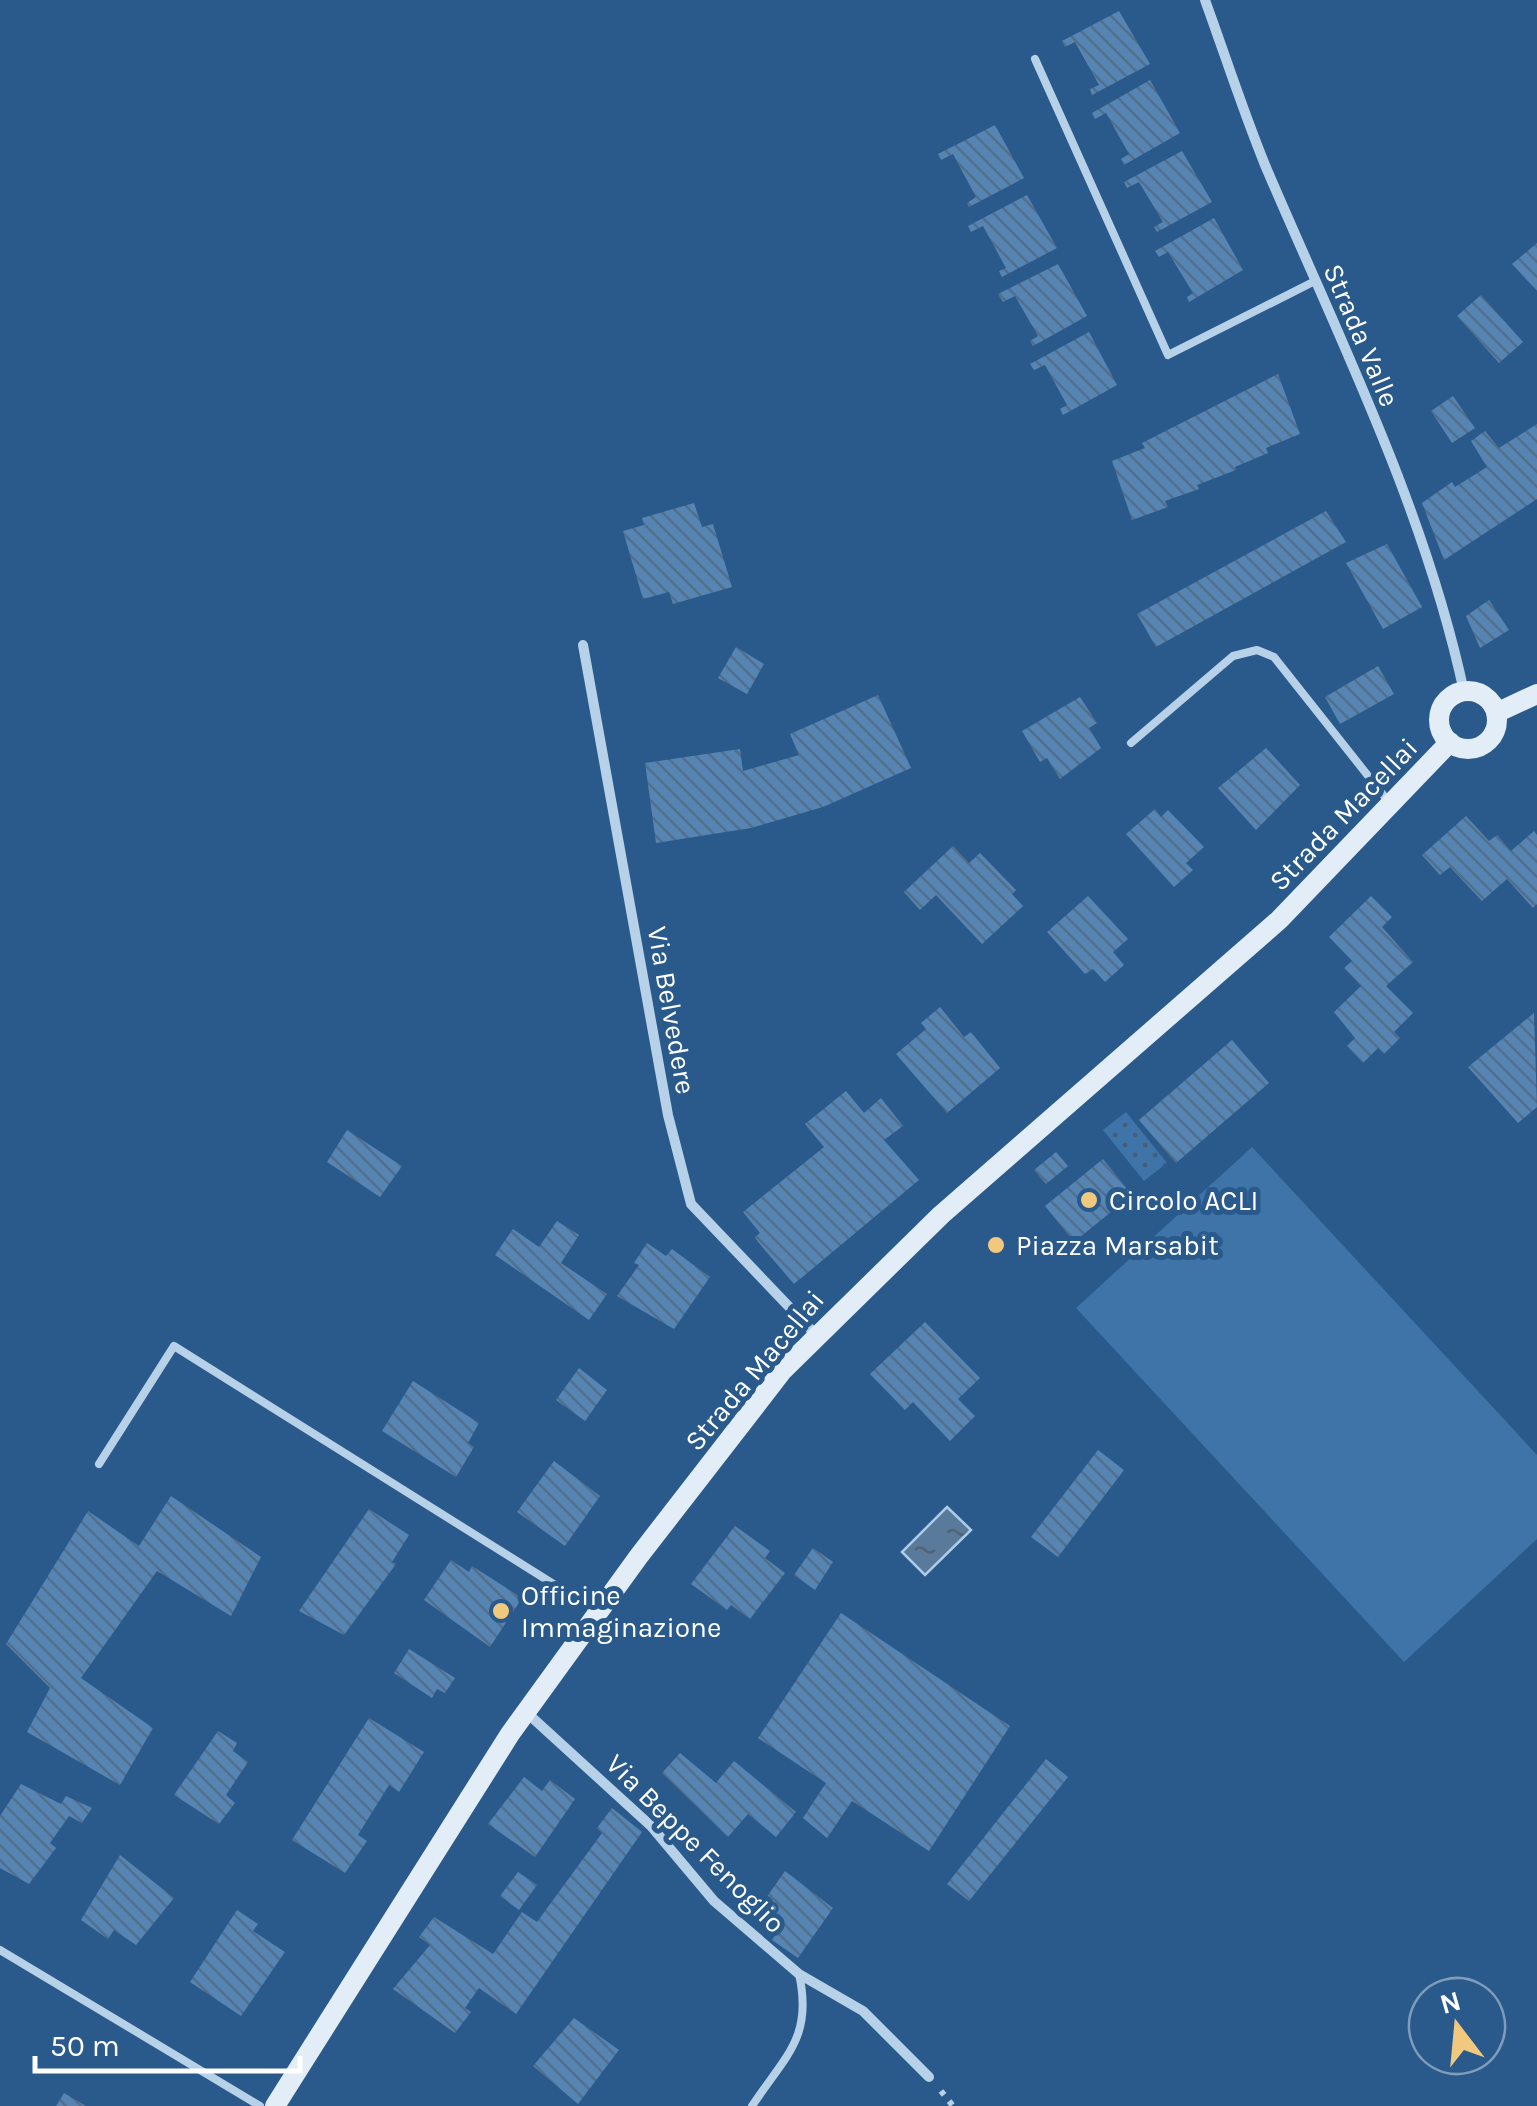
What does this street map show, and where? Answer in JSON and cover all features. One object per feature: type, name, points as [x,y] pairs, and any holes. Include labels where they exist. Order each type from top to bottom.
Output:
[{"type":"street","name":"Strada Valle","points":[[1205,0],[1263,160],[1442,601],[1464,692]]},
{"type":"street","name":"Via Belvedere","points":[[584,645],[668,1115],[691,1204],[816,1335]]},
{"type":"street","points":[[1464,692],[1486,697],[1496,712],[1495,731],[1483,745],[1464,749],[1441,732],[1440,712],[1451,696],[1464,692]]},
{"type":"street","points":[[1496,712],[1537,694]]},
{"type":"street","name":"Strada Macellai","points":[[276,2106],[328,2016],[526,1712],[783,1370],[941,1215],[1200,994],[1279,920],[1450,742]]},
{"type":"street","name":"Via Beppe Fenoglio","points":[[526,1712],[652,1826],[714,1901],[799,1974],[862,2011],[929,2077]]},
{"type":"lane","points":[[1034,60],[1168,355],[1315,281]]},
{"type":"lane","points":[[1131,743],[1233,656],[1257,650],[1274,657],[1323,725],[1391,804]]},
{"type":"lane","points":[[99,1464],[174,1346],[598,1612]]},
{"type":"lane","points":[[0,1950],[260,2106]]},
{"type":"lane","points":[[752,2106],[798,2036],[806,2009],[799,1974]]},
{"type":"shaded area","points":[[1126,1112],[1167,1163],[1144,1181],[1103,1130]]},
{"type":"shaded area","points":[[1252,1147],[1537,1455],[1537,1539],[1404,1662],[1076,1308]]},
{"type":"water","points":[[947,1507],[971,1530],[925,1575],[902,1552]]},
{"type":"building","points":[[1119,11],[1150,64],[1092,95],[1090,89],[1099,85],[1075,42],[1065,47],[1062,41]]},
{"type":"building","points":[[1150,80],[1180,133],[1124,165],[1121,159],[1129,154],[1106,113],[1095,119],[1092,113]]},
{"type":"building","points":[[995,125],[1024,178],[969,207],[967,203],[976,197],[953,154],[941,160],[938,154]]},
{"type":"building","points":[[1182,151],[1212,202],[1157,232],[1154,227],[1163,222],[1139,182],[1127,188],[1124,182]]},
{"type":"building","points":[[1027,195],[1057,248],[1002,277],[999,271],[1006,268],[983,226],[971,232],[968,226]]},
{"type":"building","points":[[1214,218],[1243,270],[1189,302],[1187,297],[1193,293],[1168,252],[1159,257],[1155,251]]},
{"type":"building","points":[[1537,243],[1537,291],[1512,264]]},
{"type":"building","points":[[1058,264],[1087,316],[1033,346],[1030,341],[1038,336],[1015,296],[1003,302],[998,294]]},
{"type":"building","points":[[1481,295],[1523,342],[1499,363],[1457,316]]},
{"type":"building","points":[[1089,332],[1117,385],[1063,415],[1060,409],[1067,405],[1045,365],[1034,370],[1030,364]]},
{"type":"building","points":[[1278,374],[1300,434],[1266,448],[1268,453],[1235,467],[1236,470],[1197,485],[1199,489],[1165,501],[1168,507],[1132,520],[1112,461],[1145,448],[1142,443]]},
{"type":"building","points":[[1453,396],[1475,428],[1452,443],[1431,411]]},
{"type":"building","points":[[1537,424],[1537,499],[1444,560],[1422,503],[1452,482],[1455,487],[1487,467],[1471,441],[1485,431],[1499,448]]},
{"type":"building","points":[[694,503],[702,527],[713,524],[732,587],[673,604],[669,592],[643,599],[623,531],[644,525],[642,518]]},
{"type":"building","points":[[1326,511],[1346,542],[1156,647],[1137,614]]},
{"type":"building","points":[[1387,544],[1422,607],[1383,629],[1346,563]]},
{"type":"building","points":[[1489,600],[1509,630],[1480,648],[1466,616]]},
{"type":"building","points":[[736,647],[764,664],[747,694],[718,678]]},
{"type":"building","points":[[1378,666],[1394,694],[1340,724],[1325,697]]},
{"type":"building","points":[[878,695],[911,768],[823,807],[751,828],[656,843],[645,763],[740,749],[743,771],[799,755],[790,734]]},
{"type":"building","points":[[1080,697],[1097,723],[1089,728],[1101,748],[1060,779],[1047,758],[1040,762],[1022,731]]},
{"type":"building","points":[[1266,748],[1300,785],[1256,830],[1218,788]]},
{"type":"building","points":[[1155,809],[1161,817],[1168,810],[1204,847],[1186,863],[1193,870],[1174,887],[1126,834]]},
{"type":"building","points":[[1466,816],[1489,841],[1497,835],[1511,851],[1534,831],[1537,835],[1537,904],[1533,908],[1507,879],[1482,901],[1450,867],[1440,875],[1422,855]]},
{"type":"building","points":[[953,846],[969,863],[980,853],[1016,890],[1012,894],[1023,906],[982,944],[936,895],[920,910],[904,892]]},
{"type":"building","points":[[1088,896],[1128,939],[1113,952],[1124,965],[1105,982],[1093,969],[1085,974],[1047,932]]},
{"type":"building","points":[[1371,896],[1392,917],[1382,927],[1413,962],[1386,986],[1413,1013],[1394,1032],[1400,1038],[1384,1054],[1378,1048],[1363,1063],[1347,1046],[1355,1038],[1334,1012],[1361,986],[1344,968],[1352,961],[1329,937]]},
{"type":"building","points":[[940,1007],[964,1037],[971,1032],[1000,1068],[947,1113],[896,1054],[926,1029],[921,1023]]},
{"type":"building","points":[[1534,1013],[1537,1107],[1518,1123],[1468,1067]]},
{"type":"building","points":[[1232,1040],[1269,1083],[1176,1163],[1139,1120]]},
{"type":"building","points":[[846,1091],[864,1113],[881,1098],[903,1126],[884,1140],[919,1180],[794,1284],[758,1242],[755,1237],[760,1233],[743,1212],[824,1147],[805,1124]]},
{"type":"building","points":[[347,1130],[402,1166],[380,1197],[327,1162]]},
{"type":"building","points":[[1056,1152],[1068,1166],[1046,1184],[1034,1170]]},
{"type":"building","name":"Circolo ACLI","points":[[1103,1159],[1132,1195],[1074,1242],[1045,1206]]},
{"type":"building","points":[[557,1221],[579,1235],[561,1263],[607,1294],[589,1320],[495,1255],[513,1229],[539,1247]]},
{"type":"building","points":[[647,1243],[666,1256],[672,1249],[710,1277],[674,1329],[617,1296],[639,1265],[634,1263]]},
{"type":"building","points":[[925,1322],[980,1378],[958,1399],[975,1416],[950,1441],[913,1402],[905,1410],[870,1374]]},
{"type":"building","points":[[579,1368],[607,1390],[585,1421],[556,1400]]},
{"type":"building","points":[[413,1381],[479,1423],[468,1443],[474,1447],[456,1477],[382,1431]]},
{"type":"building","points":[[1098,1450],[1124,1470],[1058,1557],[1031,1537]]},
{"type":"building","points":[[554,1461],[600,1496],[565,1546],[517,1512]]},
{"type":"building","points":[[171,1496],[261,1557],[231,1616],[157,1571],[81,1678],[153,1728],[120,1785],[27,1732],[50,1688],[6,1644],[88,1511],[139,1546]]},
{"type":"building","points":[[369,1509],[409,1535],[392,1562],[396,1564],[344,1635],[299,1611]]},
{"type":"building","points":[[735,1526],[770,1551],[765,1558],[785,1573],[750,1619],[731,1605],[727,1610],[691,1584]]},
{"type":"building","points":[[813,1548],[833,1562],[815,1590],[794,1575]]},
{"type":"building","points":[[451,1560],[469,1572],[472,1566],[522,1598],[490,1647],[424,1600]]},
{"type":"building","points":[[841,1613],[1010,1726],[929,1851],[852,1801],[827,1838],[803,1818],[826,1783],[758,1738]]},
{"type":"building","points":[[409,1649],[455,1678],[445,1693],[437,1689],[432,1698],[394,1673]]},
{"type":"building","points":[[369,1718],[424,1752],[399,1792],[389,1785],[358,1835],[367,1841],[345,1873],[292,1840]]},
{"type":"building","points":[[218,1731],[237,1743],[233,1751],[248,1762],[226,1795],[235,1803],[219,1824],[174,1795]]},
{"type":"building","points":[[680,1753],[716,1783],[734,1761],[796,1812],[776,1837],[748,1814],[728,1837],[662,1773]]},
{"type":"building","points":[[1046,1759],[1068,1777],[969,1901],[947,1884]]},
{"type":"building","points":[[524,1777],[542,1791],[550,1780],[575,1799],[535,1857],[488,1824]]},
{"type":"building","points":[[21,1784],[61,1804],[66,1796],[92,1808],[82,1823],[69,1816],[50,1843],[56,1848],[29,1884],[0,1868],[0,1816]]},
{"type":"building","points":[[612,1808],[642,1832],[516,2014],[479,1988],[465,2008],[471,2012],[455,2033],[393,1989],[430,1945],[419,1937],[434,1917],[493,1954],[522,1912],[537,1922],[602,1833],[597,1828]]},
{"type":"building","points":[[120,1855],[174,1898],[136,1945],[114,1930],[108,1939],[81,1920]]},
{"type":"building","points":[[785,1871],[833,1908],[798,1958],[772,1940],[777,1932],[754,1915]]},
{"type":"building","points":[[518,1872],[537,1885],[519,1910],[500,1896]]},
{"type":"building","points":[[237,1910],[258,1924],[253,1931],[285,1952],[241,2016],[190,1982]]},
{"type":"building","points":[[574,2018],[619,2050],[578,2104],[533,2066]]},
{"type":"building","points":[[64,2093],[86,2106],[56,2106]]},
{"type":"place","name":"Circolo ACLI","points":[[1089,1200]]},
{"type":"place","name":"Piazza Marsabit","points":[[996,1245]]},
{"type":"place","name":"Officine Immaginazione","points":[[501,1611]]}]
